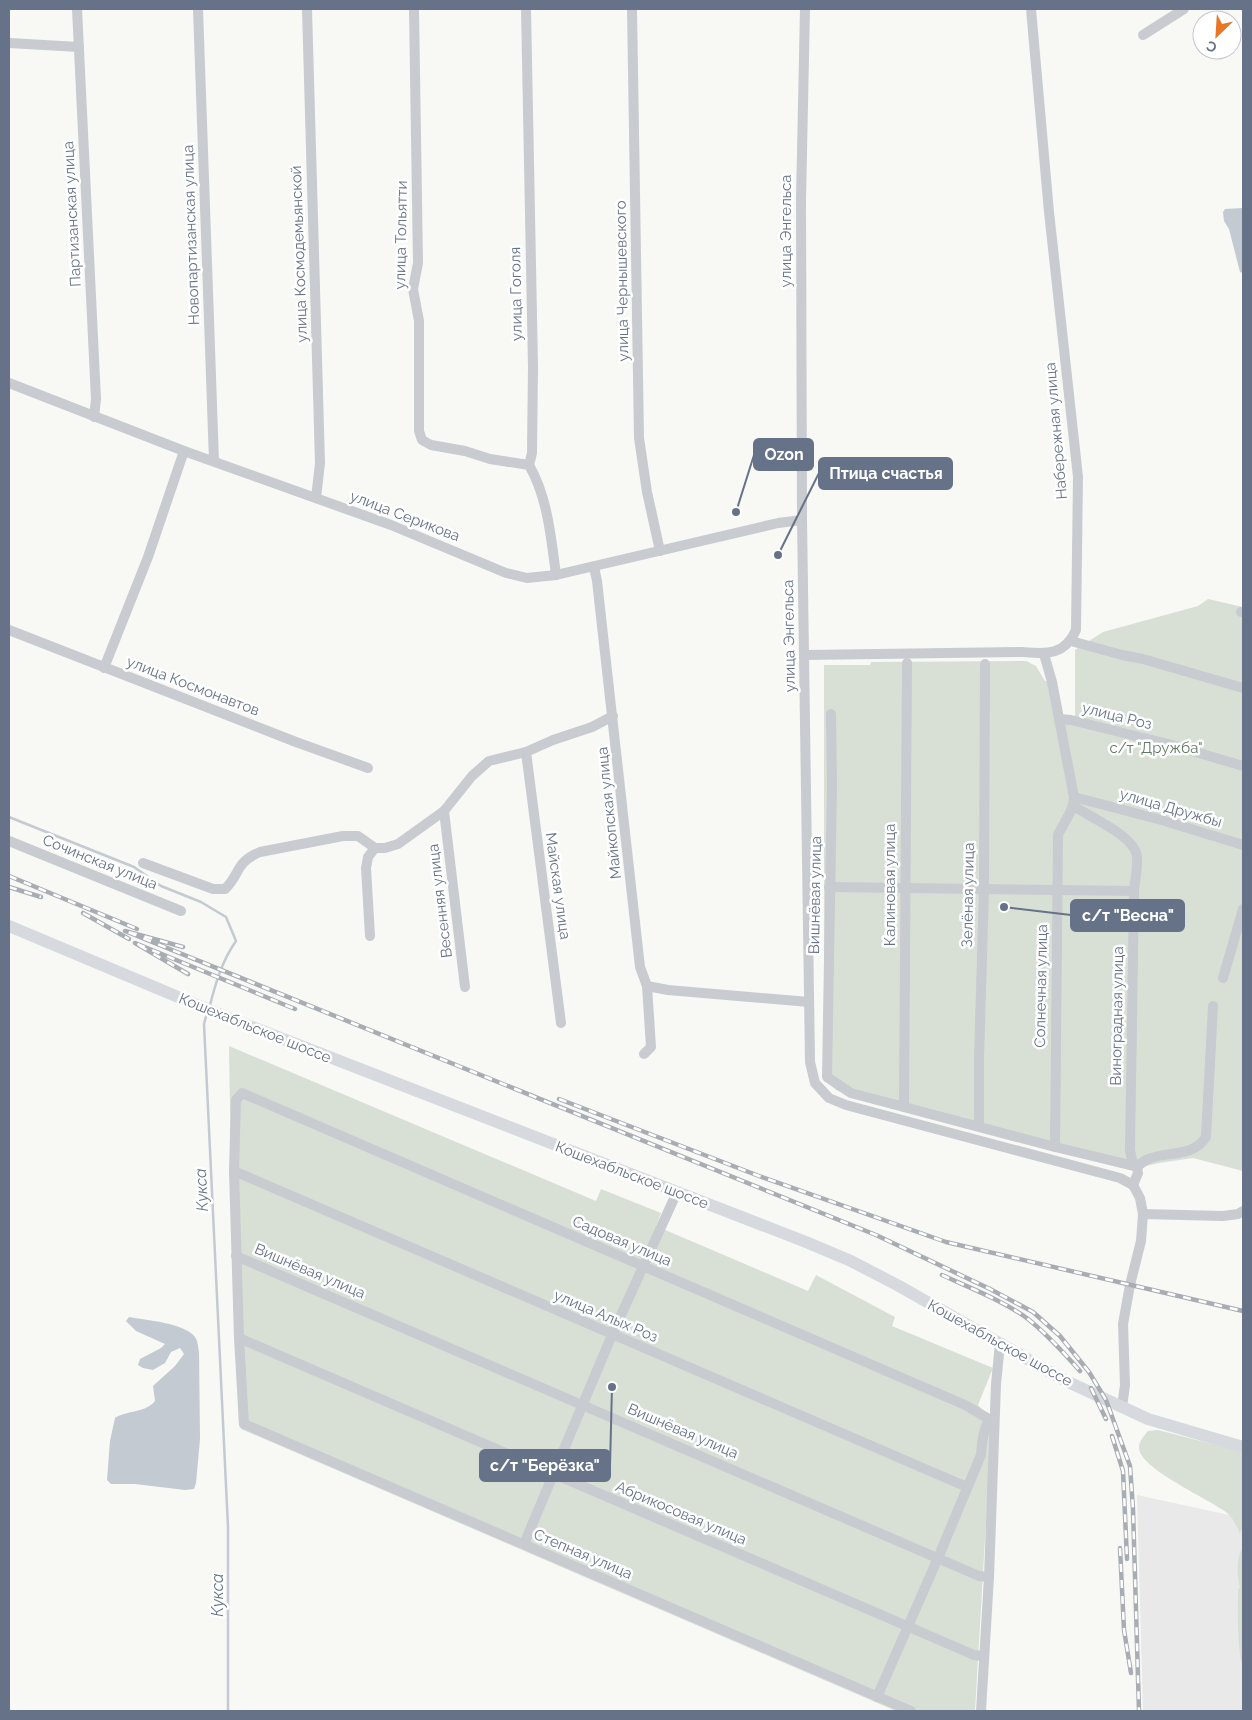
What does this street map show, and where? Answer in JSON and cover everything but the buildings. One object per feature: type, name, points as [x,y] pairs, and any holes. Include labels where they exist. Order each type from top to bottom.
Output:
[{"type":"main road","name":"Кошехабльское шоссе","points":[[9,926],[222,1016],[851,1261],[1066,1381],[1148,1419],[1243,1447]]},
{"type":"street","name":"Партизанская улица","points":[[77,9],[96,389],[94,417]]},
{"type":"street","name":"Новопартизанская улица","points":[[198,9],[214,461]]},
{"type":"street","name":"улица Космодемьянской","points":[[307,9],[320,463],[316,498]]},
{"type":"street","name":"улица Тольятти","points":[[414,9],[418,263],[414,290],[418,321],[419,430],[422,440],[431,445],[466,451],[490,459],[529,465]]},
{"type":"street","name":"улица Гоголя","points":[[526,9],[533,367],[532,453],[529,465]]},
{"type":"street","name":"улица Чернышевского","points":[[632,9],[639,438],[660,551]]},
{"type":"street","name":"улица Энгельса","points":[[805,9],[801,198],[802,520],[810,1062],[814,1083],[829,1098],[846,1106],[1111,1175],[1133,1185]]},
{"type":"street","name":"Набережная улица","points":[[1031,9],[1049,212],[1078,477],[1076,630],[1071,641]]},
{"type":"street","points":[[1143,35],[1184,9]]},
{"type":"street","points":[[9,43],[79,47]]},
{"type":"street","name":"улица Серикова","points":[[9,383],[184,451],[446,547],[506,573],[527,578],[556,575],[778,523],[802,520]]},
{"type":"street","points":[[104,668],[148,557],[184,451]]},
{"type":"street","points":[[529,465],[538,481],[551,530],[556,575]]},
{"type":"street","name":"Майкопская улица","points":[[594,566],[613,716],[640,967],[647,986],[651,1046],[644,1054]]},
{"type":"street","name":"улица Космонавтов","points":[[9,630],[296,742],[368,768]]},
{"type":"street","points":[[805,655],[1022,652],[1044,654],[1058,651],[1071,641],[1143,659],[1243,688]]},
{"type":"street","points":[[1044,654],[1052,682],[1074,802]]},
{"type":"street","name":"Калиновая улица","points":[[904,1107],[907,663]]},
{"type":"street","name":"Зелёная улица","points":[[979,1126],[984,890],[985,664]]},
{"type":"street","name":"Вишнёвая улица","points":[[831,714],[832,785],[827,1076],[851,1093],[904,1107]]},
{"type":"street","points":[[370,936],[366,868],[368,857],[375,848],[385,848],[398,844],[444,811],[472,776],[489,761],[526,752],[553,740],[592,727],[613,716]]},
{"type":"street","name":"улица Роз","points":[[1059,719],[1071,720],[1172,745],[1243,766]]},
{"type":"street","name":"Майская улица","points":[[526,752],[561,1023]]},
{"type":"street","name":"улица Дружбы","points":[[1074,802],[1091,801],[1243,845]]},
{"type":"street","name":"Солнечная улица","points":[[1055,1147],[1058,835],[1074,802]]},
{"type":"street","name":"Виноградная улица","points":[[1074,802],[1088,817],[1109,826],[1129,843],[1137,854],[1134,891],[1130,1150],[1132,1160],[1137,1167]]},
{"type":"street","name":"Весенняя улица","points":[[444,811],[465,987]]},
{"type":"street","name":"Сочинская улица","points":[[143,863],[213,889],[225,889],[232,883],[238,868],[243,862],[248,857],[260,852],[343,836],[358,836],[375,848]]},
{"type":"street","name":"Сочинская улица","points":[[9,841],[181,911]]},
{"type":"street","points":[[829,887],[1134,891]]},
{"type":"street","points":[[1223,978],[1243,909]]},
{"type":"street","points":[[647,986],[668,990],[809,1002]]},
{"type":"street","points":[[1137,1167],[1146,1160],[1189,1151],[1201,1145],[1206,1137],[1213,1006]]},
{"type":"street","name":"Садовая улица","points":[[234,1171],[234,1108],[236,1100],[242,1093],[992,1418]]},
{"type":"street","points":[[904,1107],[1137,1167]]},
{"type":"street","points":[[1122,1407],[1125,1385],[1123,1324],[1141,1241],[1143,1214],[1140,1198],[1133,1185],[1138,1173],[1137,1167]]},
{"type":"street","points":[[234,1171],[239,1338]]},
{"type":"street","name":"улица Алых Роз","points":[[234,1171],[967,1487]]},
{"type":"street","points":[[524,1544],[582,1404],[642,1266],[677,1192]]},
{"type":"street","points":[[1143,1214],[1222,1216],[1238,1214],[1243,1211]]},
{"type":"street","name":"Вишнёвая улица","points":[[236,1256],[938,1558],[984,1576]]},
{"type":"street","name":"Степная улица","points":[[239,1338],[244,1424],[911,1711]]},
{"type":"street","name":"Абрикосовая улица","points":[[239,1338],[979,1656]]},
{"type":"street","points":[[981,1711],[979,1656],[992,1418],[1000,1344]]},
{"type":"street","points":[[877,1696],[981,1455],[983,1433],[992,1418]]},
{"type":"shaded area","points":[[1243,208],[1243,273],[1240,272],[1223,212],[1225,209]]},
{"type":"shaded area","points":[[129,1317],[183,1328],[190,1332],[197,1340],[199,1352],[200,1439],[194,1489],[185,1490],[135,1484],[111,1484],[107,1480],[110,1441],[115,1418],[142,1410],[151,1405],[155,1401],[153,1386],[175,1366],[184,1354],[180,1348],[171,1352],[165,1363],[153,1370],[138,1365],[140,1359],[165,1344],[136,1331],[126,1321]]},
{"type":"shaded area","points":[[1137,1495],[1243,1518],[1243,1711],[1143,1711]]},
{"type":"green space","name":"с/т \"Дружба\"","points":[[1208,599],[1243,607],[1243,1171],[1193,1158],[1129,1170],[858,1099],[836,1090],[824,1078],[824,665],[870,665],[871,662],[1026,661],[1036,666],[1045,681],[1054,680],[1062,714],[1075,717],[1075,650],[1103,632],[1198,606]]},
{"type":"green space","points":[[229,1046],[596,1201],[601,1189],[661,1213],[656,1226],[808,1291],[816,1275],[895,1317],[892,1326],[993,1368],[978,1405],[992,1419],[975,1711],[896,1711],[241,1429],[239,1425],[232,1235]]},
{"type":"green space","points":[[1158,1430],[1243,1452],[1243,1530],[1241,1530],[1240,1534],[1231,1517],[1226,1512],[1176,1483],[1150,1464],[1142,1455],[1139,1447],[1142,1438],[1148,1431]]},
{"type":"green space","points":[[1242,1549],[1243,1662],[1241,1661],[1238,1634],[1238,1589],[1240,1588],[1238,1562]]},
{"type":"waterway","name":"Кукса","points":[[9,817],[134,867],[161,886],[201,902],[226,917],[236,941],[223,964],[210,1005]]},
{"type":"waterway","name":"Кукса","points":[[207,1013],[204,1024],[228,1527],[228,1711]]},
{"type":"railway","points":[[9,876],[137,929]]},
{"type":"railway","points":[[9,887],[41,897]]},
{"type":"railway","points":[[83,913],[129,939]]},
{"type":"railway","points":[[183,947],[125,931],[876,1235],[990,1289],[1033,1312],[1060,1336],[1089,1372],[1106,1400],[1130,1466],[1139,1711]]},
{"type":"railway","points":[[188,974],[135,943],[295,1009]]},
{"type":"railway","points":[[559,1099],[759,1176],[946,1242],[1243,1311]]},
{"type":"railway","points":[[942,1275],[1019,1312],[1049,1337],[1080,1371]]},
{"type":"railway","points":[[1091,1388],[1106,1419]]},
{"type":"railway","points":[[1112,1436],[1123,1471],[1127,1559]]},
{"type":"railway","points":[[1120,1548],[1124,1630],[1131,1673]]},
{"type":"place","name":"Ozon","points":[[736,512]]},
{"type":"place","name":"Птица счастья","points":[[778,555]]},
{"type":"place","name":"с/т \"Весна\"","points":[[1004,907]]},
{"type":"place","name":"с/т \"Берёзка\"","points":[[612,1387]]}]
